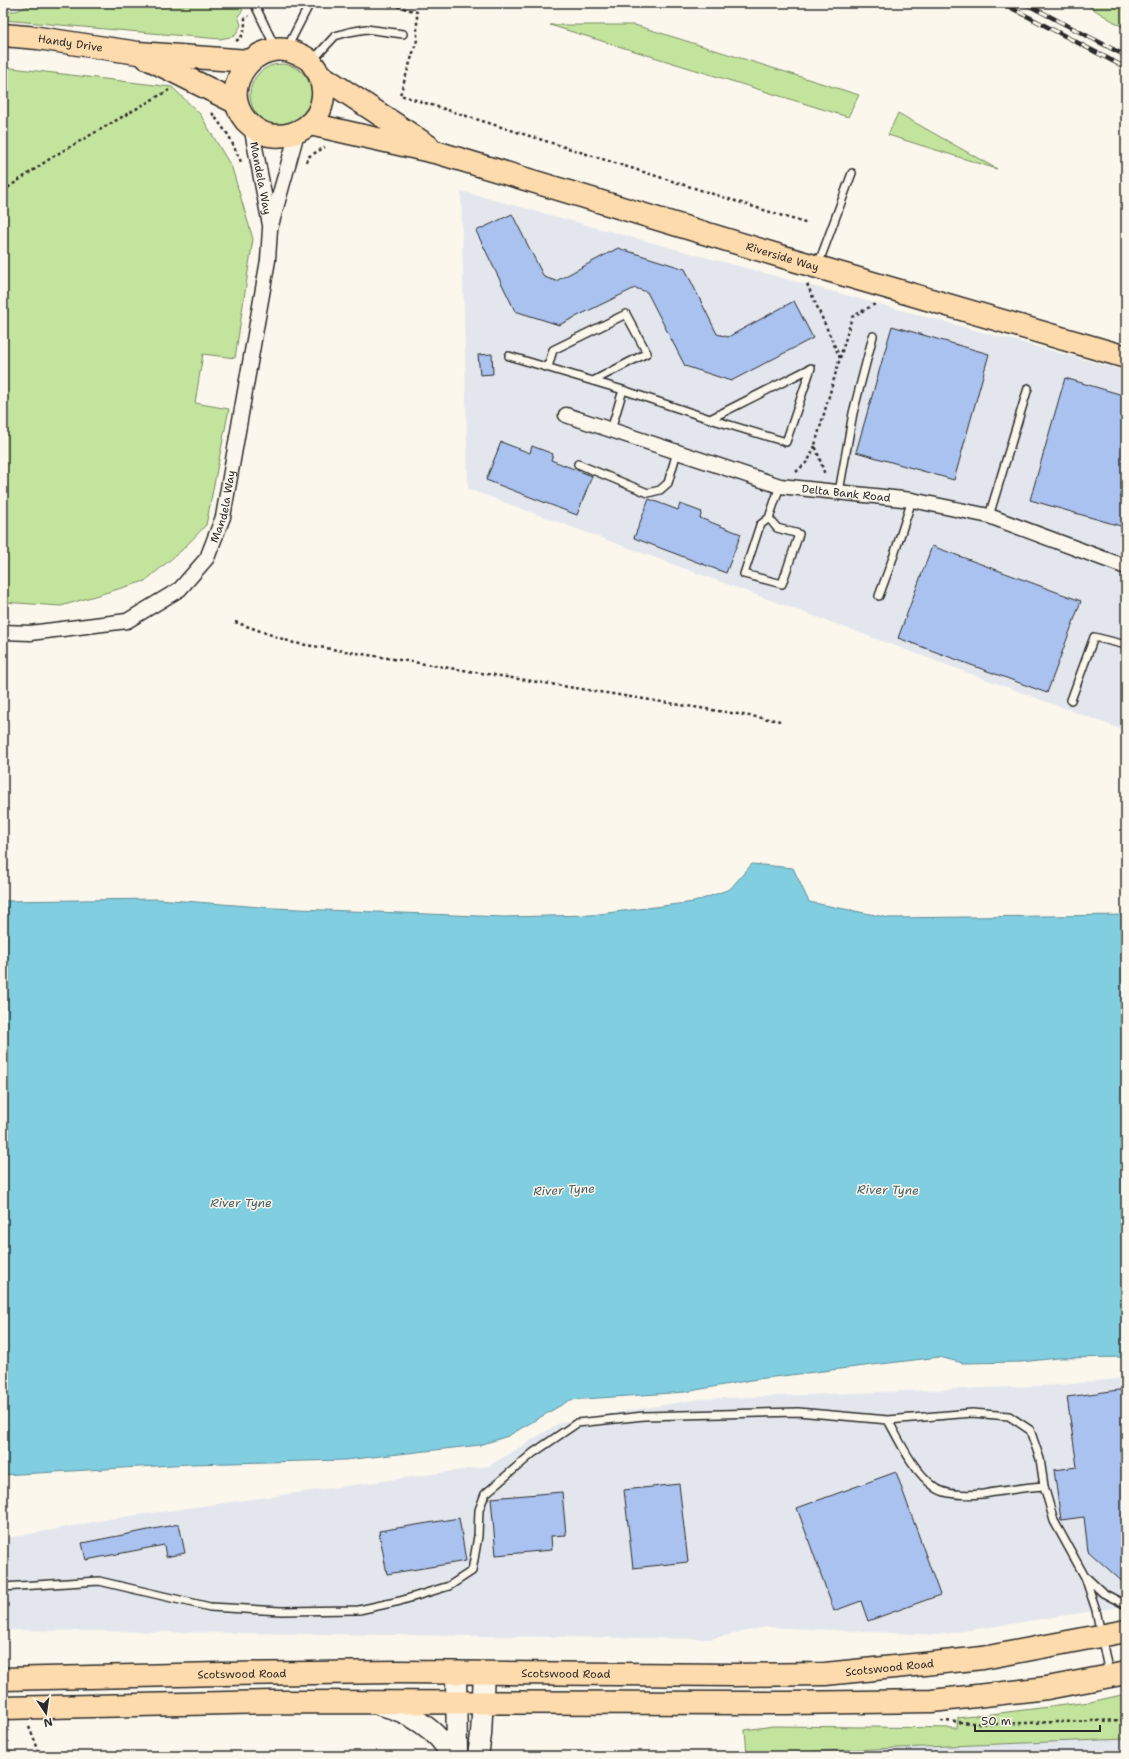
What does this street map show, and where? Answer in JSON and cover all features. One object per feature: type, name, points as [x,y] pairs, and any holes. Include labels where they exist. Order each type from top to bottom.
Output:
[{"type":"main road","name":"Handy Drive","points":[[3,35],[38,38],[138,53]]},
{"type":"main road","points":[[315,68],[323,95],[320,110],[304,128],[280,137],[264,134],[251,126],[241,115],[237,103],[236,88],[240,73],[249,61],[262,53],[291,50],[440,153]]},
{"type":"main road","points":[[138,53],[249,61]]},
{"type":"main road","points":[[138,53],[237,103]]},
{"type":"main road","points":[[304,128],[440,153]]},
{"type":"main road","name":"Riverside Way","points":[[440,153],[811,272],[898,291],[1126,357]]},
{"type":"main road","name":"Scotswood Road","points":[[3,1679],[205,1674],[825,1674],[983,1658],[1126,1631]]},
{"type":"main road","points":[[456,1673],[455,1703],[457,1756]]},
{"type":"main road","points":[[478,1756],[481,1735],[484,1674]]},
{"type":"main road","points":[[3,1708],[159,1703],[368,1701],[455,1703],[787,1703],[932,1701],[1047,1688],[1118,1675]]},
{"type":"main road","points":[[368,1701],[394,1708],[413,1717],[433,1733],[451,1756]]},
{"type":"street","name":"Mandela Way","points":[[251,126],[270,229]]},
{"type":"street","name":"Mandela Way","points":[[3,632],[30,634],[127,621],[180,589],[207,558],[222,517],[268,260],[270,229],[287,169],[304,128]]},
{"type":"street","name":"Delta Bank Road","points":[[566,415],[780,486],[912,500],[988,516],[1126,567]]},
{"type":"lane","points":[[254,3],[281,50],[310,3]]},
{"type":"lane","points":[[315,68],[335,36],[366,29],[403,34]]},
{"type":"lane","points":[[811,272],[852,173]]},
{"type":"lane","points":[[548,367],[553,350],[626,314],[647,353],[593,381]]},
{"type":"lane","points":[[835,492],[853,413],[873,336]]},
{"type":"lane","points":[[509,356],[623,390],[710,419],[786,442],[811,368],[710,419]]},
{"type":"lane","points":[[988,516],[1028,388]]},
{"type":"lane","points":[[611,430],[623,390]]},
{"type":"lane","points":[[578,464],[648,493],[660,490],[668,483],[677,452]]},
{"type":"lane","points":[[769,518],[777,528],[799,534],[782,584],[744,574],[760,525],[769,518],[780,486]]},
{"type":"lane","points":[[879,596],[912,500]]},
{"type":"lane","points":[[1071,700],[1094,637],[1126,646]]},
{"type":"lane","points":[[3,1587],[99,1581],[210,1607],[281,1611],[360,1610],[400,1601],[449,1586],[472,1571],[478,1536],[479,1510],[485,1494],[533,1453],[577,1423],[644,1416],[798,1412],[888,1420],[972,1414],[1009,1416],[1030,1430],[1040,1459],[1044,1486],[1054,1521],[1085,1577],[1096,1610],[1102,1636],[1118,1675]]},
{"type":"lane","points":[[888,1420],[906,1454],[921,1473],[936,1488],[957,1495],[982,1494],[1044,1486]]},
{"type":"lane","points":[[1085,1577],[1103,1593],[1126,1605]]},
{"type":"path","points":[[386,3],[417,12],[416,40],[400,95],[808,224]]},
{"type":"path","points":[[1118,3],[1126,7]]},
{"type":"path","points":[[3,191],[54,156],[189,79]]},
{"type":"path","points":[[209,110],[218,119],[228,136],[245,173],[259,169]]},
{"type":"path","points":[[287,169],[298,176],[308,158],[325,147],[332,147]]},
{"type":"path","points":[[811,272],[840,358]]},
{"type":"path","points":[[780,486],[808,461],[815,445],[852,317],[898,291]]},
{"type":"path","points":[[815,445],[835,492]]},
{"type":"path","points":[[235,622],[294,643],[781,721]]},
{"type":"path","points":[[940,1721],[991,1724],[1126,1720]]},
{"type":"path","points":[[28,1725],[41,1756]]},
{"type":"shaded area","points":[[461,191],[1126,371],[1126,731],[468,489]]},
{"type":"shaded area","points":[[1126,1378],[1126,1606],[938,1635],[766,1627],[710,1639],[3,1630],[3,1539],[109,1519],[489,1466],[561,1422],[699,1399],[1060,1385]]},
{"type":"shaded area","points":[[1126,1739],[1126,1756],[720,1756],[747,1754]]},
{"type":"green space","points":[[36,3],[239,3],[243,10],[238,16],[241,25],[235,36],[220,39],[3,20],[3,11],[16,11]]},
{"type":"green space","points":[[1083,3],[1126,3],[1126,29]]},
{"type":"green space","points":[[550,25],[635,25],[859,95],[848,117]]},
{"type":"green space","points":[[275,64],[287,64],[303,73],[310,83],[312,95],[310,107],[303,117],[287,126],[275,126],[264,121],[255,112],[250,101],[250,89],[255,78],[264,69]]},
{"type":"green space","points":[[3,67],[172,87],[200,114],[232,168],[253,239],[235,358],[203,354],[195,403],[229,409],[206,525],[182,550],[145,581],[61,606],[3,602]]},
{"type":"green space","points":[[898,113],[997,169],[888,135]]},
{"type":"green space","points":[[1126,1694],[1126,1739],[747,1754],[745,1730],[773,1726],[957,1728],[958,1718],[1090,1702]]},
{"type":"green space","points":[[3,1749],[20,1754],[21,1756],[3,1756]]},
{"type":"water","name":"River Tyne","points":[[752,864],[793,868],[809,902],[890,918],[1126,915],[1126,1357],[1058,1358],[1021,1362],[963,1363],[939,1357],[757,1379],[685,1392],[570,1400],[508,1436],[480,1445],[345,1460],[190,1464],[3,1475],[3,901],[158,899],[273,908],[504,917],[591,915],[694,902],[730,889]]},
{"type":"building","points":[[512,214],[544,277],[556,281],[618,248],[685,269],[717,334],[728,337],[794,301],[813,338],[731,381],[685,366],[647,292],[635,288],[559,325],[515,311],[476,231]]},
{"type":"building","points":[[892,326],[989,354],[954,480],[856,452]]},
{"type":"building","points":[[492,354],[493,374],[480,375],[478,355]]},
{"type":"building","points":[[1065,378],[1126,396],[1126,520],[1124,527],[1030,500]]},
{"type":"building","points":[[501,442],[530,453],[532,446],[553,454],[551,460],[592,476],[577,515],[486,480]]},
{"type":"building","points":[[649,499],[678,510],[680,504],[702,512],[700,518],[741,534],[726,573],[634,538]]},
{"type":"building","points":[[932,546],[1081,601],[1047,693],[898,638]]},
{"type":"building","points":[[1126,1389],[1126,1585],[1088,1551],[1084,1517],[1061,1520],[1054,1470],[1077,1467],[1067,1397]]},
{"type":"building","points":[[896,1472],[940,1595],[868,1621],[861,1601],[834,1611],[797,1508]]},
{"type":"building","points":[[679,1484],[688,1562],[633,1568],[624,1490]]},
{"type":"building","points":[[562,1492],[566,1535],[551,1536],[552,1550],[496,1555],[491,1498]]},
{"type":"building","points":[[459,1518],[466,1561],[387,1574],[379,1531]]},
{"type":"building","points":[[179,1524],[185,1553],[166,1557],[164,1545],[86,1560],[82,1543]]},
{"type":"railway","points":[[1002,3],[1126,68]]},
{"type":"railway","points":[[1024,3],[1126,56]]}]
